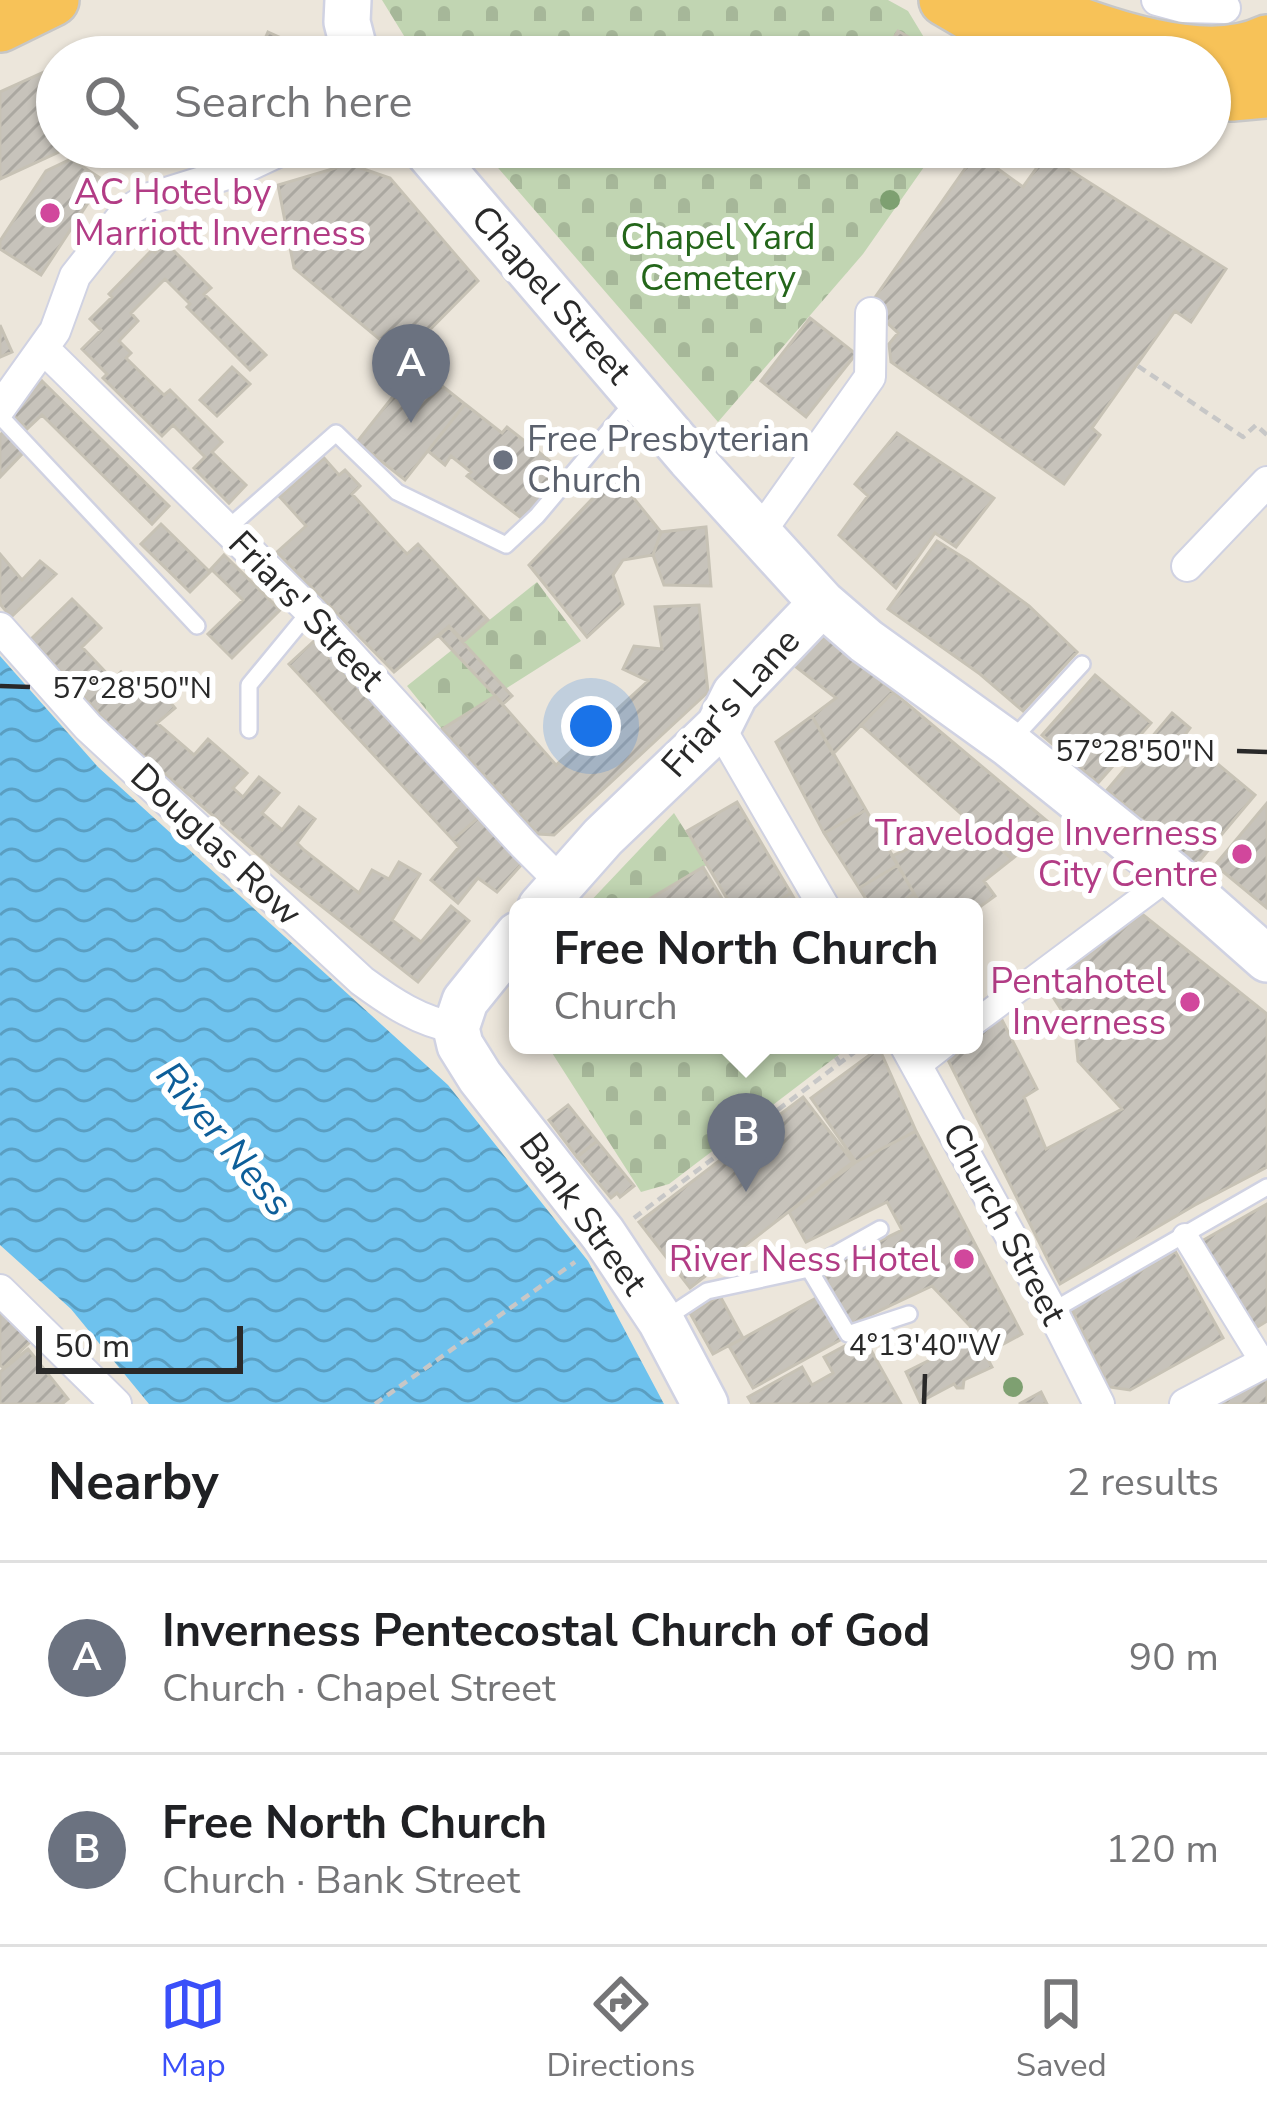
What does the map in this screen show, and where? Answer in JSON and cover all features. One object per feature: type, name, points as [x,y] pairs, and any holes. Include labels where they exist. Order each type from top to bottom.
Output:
[{"type":"highway","points":[[0,26],[53,0]]},
{"type":"highway","points":[[945,0],[1015,36]]},
{"type":"highway","points":[[1020,0],[1079,26],[1119,36]]},
{"type":"highway","points":[[1231,49],[1267,40]]},
{"type":"highway","points":[[1231,94],[1267,92]]},
{"type":"main road","points":[[348,0],[351,36]]},
{"type":"main road","name":"Chapel Street","points":[[442,168],[822,603],[866,641],[1009,744],[1257,944]]},
{"type":"main road","points":[[727,710],[743,653],[766,626],[771,610],[774,573],[764,541]]},
{"type":"main road","name":"Friar's Lane","points":[[551,894],[822,603]]},
{"type":"main road","points":[[456,1028],[465,1001],[509,946]]},
{"type":"main road","name":"Bank Street","points":[[456,1028],[460,1046],[602,1257],[661,1322],[705,1404]]},
{"type":"street","points":[[1157,0],[1183,7],[1225,8]]},
{"type":"street","points":[[0,412],[55,331],[75,276],[124,213],[147,199],[243,168]]},
{"type":"street","points":[[764,541],[870,377],[872,313]]},
{"type":"street","name":"Friars' Street","points":[[44,349],[310,610],[551,894]]},
{"type":"street","points":[[1186,566],[1267,482]]},
{"type":"street","name":"Douglas Row","points":[[0,628],[88,727],[362,981],[395,1005],[431,1023],[456,1028]]},
{"type":"street","points":[[727,710],[820,898]]},
{"type":"street","points":[[983,1016],[1172,875]]},
{"type":"street","name":"Church Street","points":[[911,1055],[1099,1404]]},
{"type":"street","points":[[1185,1236],[1265,1362],[1185,1404]]},
{"type":"street","points":[[0,1290],[104,1400]]},
{"type":"lane","points":[[227,529],[336,433],[397,493],[506,545],[537,516],[638,397]]},
{"type":"lane","points":[[0,412],[197,626]]},
{"type":"lane","points":[[248,730],[249,685],[310,610]]},
{"type":"lane","points":[[1009,744],[1082,664]]},
{"type":"lane","points":[[1052,1311],[1267,1186]]},
{"type":"lane","points":[[661,1322],[706,1291],[809,1269],[880,1229]]},
{"type":"lane","points":[[809,1269],[848,1334],[909,1314]]},
{"type":"path","points":[[1138,365],[1243,437],[1256,424],[1267,435]]},
{"type":"path","points":[[833,1054],[839,1064]]},
{"type":"path","points":[[376,1404],[602,1257],[638,1246],[623,1226],[852,1054]]},
{"type":"green space","points":[[382,0],[888,0],[908,11],[923,36],[404,36]]},
{"type":"green space","name":"Chapel Yard Cemetery","points":[[498,168],[923,168],[863,254],[718,422]]},
{"type":"green space","points":[[537,582],[581,641],[442,729],[407,686]]},
{"type":"green space","points":[[674,813],[707,865],[651,898],[594,898]]},
{"type":"green space","points":[[553,1054],[840,1054],[669,1184],[641,1192]]},
{"type":"water","name":"River Ness","points":[[0,656],[98,767],[448,1085],[588,1261],[664,1404],[149,1404],[71,1309],[0,1245]]},
{"type":"building","points":[[36,76],[36,163],[0,179],[0,92]]},
{"type":"building","points":[[85,168],[103,180],[41,275],[0,249],[0,241],[46,171]]},
{"type":"building","points":[[335,168],[361,168],[390,178],[478,281],[402,358],[294,268],[278,185]]},
{"type":"building","points":[[966,168],[997,168],[1023,187],[1037,168],[1067,168],[1226,269],[1191,322],[1175,311],[1092,428],[1100,435],[1064,484],[891,362],[889,344],[898,333],[869,306]]},
{"type":"building","points":[[165,242],[211,288],[204,294],[266,355],[250,370],[165,279],[131,313],[138,321],[119,341],[131,353],[126,358],[164,395],[170,390],[222,442],[212,452],[246,485],[229,503],[194,468],[205,457],[173,425],[162,436],[103,378],[107,374],[82,349],[101,330],[90,319],[112,297],[109,294]]},
{"type":"building","points":[[810,318],[856,354],[806,417],[761,381]]},
{"type":"building","points":[[0,325],[12,352],[0,357]]},
{"type":"building","points":[[417,366],[465,404],[405,480],[357,442]]},
{"type":"building","points":[[232,367],[250,384],[217,416],[200,400]]},
{"type":"building","points":[[42,381],[169,506],[152,524],[42,415],[27,429],[11,413]]},
{"type":"building","name":"Free Presbyterian Church","points":[[465,404],[502,433],[507,427],[564,472],[525,521],[467,476],[471,472],[451,456],[445,465],[428,451]]},
{"type":"building","points":[[5,431],[25,451],[0,477],[0,435]]},
{"type":"building","points":[[897,433],[994,498],[956,547],[935,533],[896,588],[839,535],[868,496],[855,484]]},
{"type":"building","points":[[324,458],[339,475],[345,470],[360,486],[352,494],[407,554],[418,544],[488,620],[464,641],[449,626],[394,672],[277,552],[306,526],[280,497]]},
{"type":"building","points":[[324,458],[339,475],[345,470],[360,486],[352,494],[407,554],[418,544],[488,620],[464,641],[449,626],[394,672],[277,552],[306,526],[280,497]]},
{"type":"building","points":[[615,475],[661,532],[653,555],[623,560],[613,575],[623,604],[587,637],[529,565]]},
{"type":"building","points":[[161,524],[210,572],[190,592],[141,544]]},
{"type":"building","points":[[706,527],[711,586],[664,585],[653,555],[661,532]]},
{"type":"building","points":[[937,541],[1029,606],[1077,652],[1023,711],[888,609]]},
{"type":"building","points":[[0,554],[22,580],[40,561],[56,574],[11,617],[0,604]]},
{"type":"building","points":[[224,555],[280,610],[232,658],[208,634],[243,600],[211,569]]},
{"type":"building","points":[[72,599],[101,628],[82,647],[113,680],[121,672],[148,701],[160,690],[175,708],[157,723],[194,755],[208,739],[247,773],[233,788],[243,797],[259,777],[279,793],[262,813],[282,830],[299,807],[315,819],[297,843],[304,850],[359,893],[372,870],[389,879],[399,862],[420,874],[392,920],[421,942],[451,906],[469,921],[418,982],[282,875],[116,732],[31,639]]},
{"type":"building","points":[[699,605],[708,692],[554,835],[538,834],[442,729],[495,696],[556,765],[648,681],[623,669],[634,646],[662,649],[655,607]]},
{"type":"building","points":[[699,605],[708,692],[554,835],[538,834],[442,729],[495,696],[556,765],[648,681],[623,669],[634,646],[662,649],[655,607]]},
{"type":"building","points":[[449,627],[512,696],[503,704],[439,636]]},
{"type":"building","points":[[449,627],[512,696],[503,704],[439,636]]},
{"type":"building","points":[[828,634],[893,692],[833,754],[812,716],[836,698],[791,663]]},
{"type":"building","points":[[314,641],[479,817],[453,840],[289,664]]},
{"type":"building","points":[[1095,675],[1151,723],[1098,783],[1042,735]]},
{"type":"building","points":[[893,692],[1053,826],[1012,859],[861,725]]},
{"type":"building","points":[[1172,713],[1190,728],[1184,736],[1255,795],[1196,865],[1107,790]]},
{"type":"building","points":[[812,716],[866,810],[824,833],[776,742]]},
{"type":"building","points":[[737,802],[791,893],[783,898],[727,898],[687,831]]},
{"type":"building","points":[[1267,803],[1267,908],[1215,865]]},
{"type":"building","points":[[866,810],[898,865],[859,888],[824,833]]},
{"type":"building","points":[[479,817],[522,864],[497,892],[478,878],[458,903],[431,880],[459,847],[453,840]]},
{"type":"building","points":[[970,821],[1012,859],[984,881],[995,896],[983,905],[983,898],[917,898],[892,856]]},
{"type":"building","points":[[898,865],[914,894],[865,898],[859,888]]},
{"type":"building","points":[[703,867],[722,898],[651,898]]},
{"type":"building","points":[[1142,914],[1267,1014],[1267,1167],[1060,1284],[945,1054],[983,1054],[983,1026],[999,1014],[1037,1089],[1024,1097],[1046,1149],[1122,1109],[1078,1061],[1075,1031],[1046,986]]},
{"type":"building","points":[[871,1054],[882,1054],[916,1131],[856,1162],[811,1098]]},
{"type":"building","points":[[803,1097],[853,1162],[690,1288],[639,1222]]},
{"type":"building","points":[[568,1105],[597,1141],[577,1157],[549,1120]]},
{"type":"building","points":[[916,1131],[1022,1334],[985,1354],[970,1326],[932,1286],[851,1324],[821,1270],[902,1230],[887,1202],[806,1242],[789,1212],[856,1162]]},
{"type":"building","points":[[597,1141],[634,1186],[620,1197],[617,1193],[611,1198],[577,1157]]},
{"type":"building","points":[[1267,1204],[1267,1321],[1251,1331],[1200,1242]]},
{"type":"building","points":[[1175,1251],[1223,1338],[1130,1390],[1109,1387],[1072,1310]]},
{"type":"building","points":[[720,1296],[743,1338],[713,1354],[690,1313]]},
{"type":"building","points":[[818,1297],[842,1339],[753,1388],[729,1346]]},
{"type":"building","points":[[0,1310],[31,1341],[3,1368],[0,1365]]},
{"type":"building","points":[[863,1336],[901,1404],[752,1404],[748,1397],[802,1367],[812,1385],[833,1373],[824,1357]]},
{"type":"building","points":[[976,1337],[992,1367],[964,1380],[963,1388],[954,1384],[920,1402],[906,1372]]},
{"type":"building","points":[[28,1349],[68,1399],[62,1404],[0,1404],[0,1372]]},
{"type":"building","points":[[1267,1379],[1267,1404],[1219,1404]]},
{"type":"building","points":[[1041,1392],[1047,1404],[1019,1404]]},
{"type":"place","name":"AC Hotel by Marriott Inverness","points":[[50,213]]},
{"type":"place","name":"Inverness Pentecostal Church of God","points":[[411,423]]},
{"type":"place","name":"Free Presbyterian Church","points":[[503,460]]},
{"type":"place","name":"Travelodge Inverness City Centre","points":[[1242,854]]},
{"type":"place","name":"Pentahotel Inverness","points":[[1190,1002]]},
{"type":"place","name":"Free North Church","points":[[746,1192]]},
{"type":"place","name":"River Ness Hotel","points":[[964,1259]]}]
